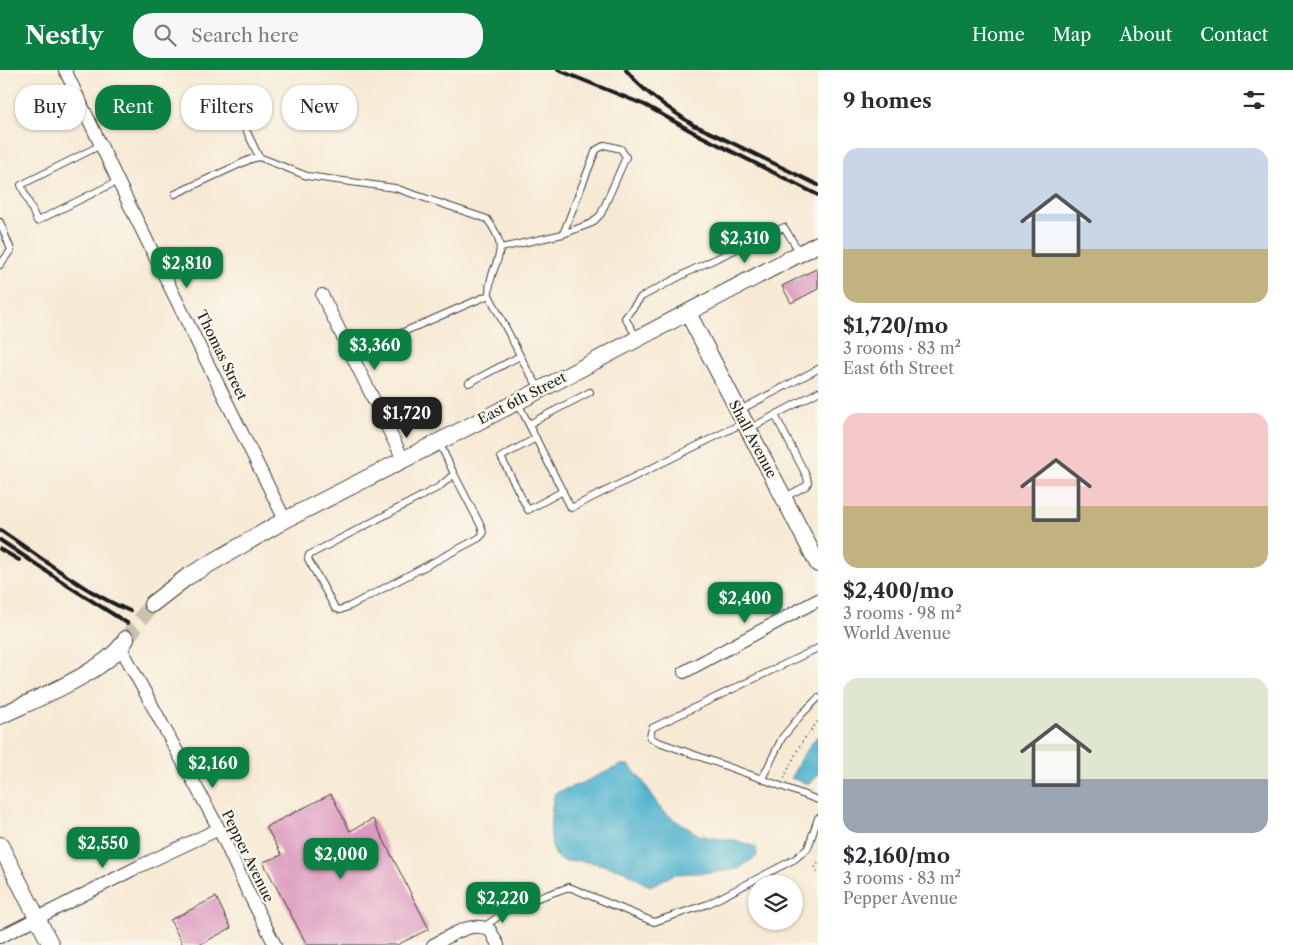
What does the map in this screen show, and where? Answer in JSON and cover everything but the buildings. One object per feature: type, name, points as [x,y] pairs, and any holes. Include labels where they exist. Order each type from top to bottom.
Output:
[{"type":"street","name":"Thomas Street","points":[[65,70],[285,520]]},
{"type":"street","name":"East 6th Street","points":[[152,604],[187,577],[285,520],[517,402],[818,244]]},
{"type":"street","points":[[322,294],[402,460]]},
{"type":"street","name":"Shall Avenue","points":[[688,313],[818,564]]},
{"type":"street","points":[[684,672],[818,600]]},
{"type":"street","points":[[0,716],[87,673],[124,644]]},
{"type":"street","name":"Pepper Avenue","points":[[124,644],[220,829],[246,888],[275,945]]},
{"type":"street","points":[[0,937],[138,867],[220,829]]},
{"type":"street","points":[[0,845],[50,945]]},
{"type":"street","points":[[433,945],[469,927],[484,927],[490,930],[498,945]]},
{"type":"lane","points":[[246,130],[259,157]]},
{"type":"lane","points":[[101,145],[21,185],[38,221],[118,181]]},
{"type":"lane","points":[[501,248],[563,234],[592,223],[601,214],[626,157],[621,149],[605,145],[596,150],[563,234]]},
{"type":"lane","points":[[175,194],[251,158],[259,157],[307,176],[395,188],[488,219],[494,228],[501,248],[489,285],[489,295],[520,356],[540,389]]},
{"type":"lane","points":[[0,222],[11,250],[0,265]]},
{"type":"lane","points":[[638,339],[625,318],[641,297],[694,269],[784,227],[801,254]]},
{"type":"lane","points":[[387,339],[489,295]]},
{"type":"lane","points":[[469,383],[520,356]]},
{"type":"lane","points":[[517,402],[572,508],[744,421],[818,369]]},
{"type":"lane","points":[[529,424],[590,392]]},
{"type":"lane","points":[[744,421],[775,415],[818,392]]},
{"type":"lane","points":[[775,415],[807,477],[808,483],[806,486],[784,497]]},
{"type":"lane","points":[[536,438],[501,457],[528,510],[563,491]]},
{"type":"lane","points":[[438,441],[482,528],[483,534],[479,538],[350,606],[340,610],[335,608],[308,559],[309,555],[439,487],[454,474]]},
{"type":"lane","points":[[818,648],[652,728],[650,736],[656,741],[818,800]]},
{"type":"lane","points":[[762,779],[782,738],[818,698]]},
{"type":"lane","points":[[484,927],[510,908],[569,887],[654,922],[708,904],[795,859],[808,848],[818,818]]},
{"type":"path","points":[[781,785],[801,743],[818,721]]},
{"type":"path","points":[[818,863],[815,866],[818,875]]},
{"type":"water","points":[[818,735],[818,774],[809,784],[791,778],[801,758]]},
{"type":"water","points":[[621,765],[629,765],[645,784],[659,807],[672,818],[699,835],[735,840],[756,847],[757,856],[738,869],[675,874],[650,886],[619,869],[590,862],[561,860],[553,848],[550,828],[555,793]]},
{"type":"tunnel","points":[[126,639],[152,604]]},
{"type":"railway","points":[[558,70],[645,105],[693,132],[818,195]]},
{"type":"railway","points":[[626,70],[650,94],[695,126]]},
{"type":"railway","points":[[696,126],[818,185]]},
{"type":"railway","points":[[0,530],[96,594],[130,611]]},
{"type":"railway","points":[[0,540],[127,623]]},
{"type":"railway","points":[[0,549],[19,560]]}]
